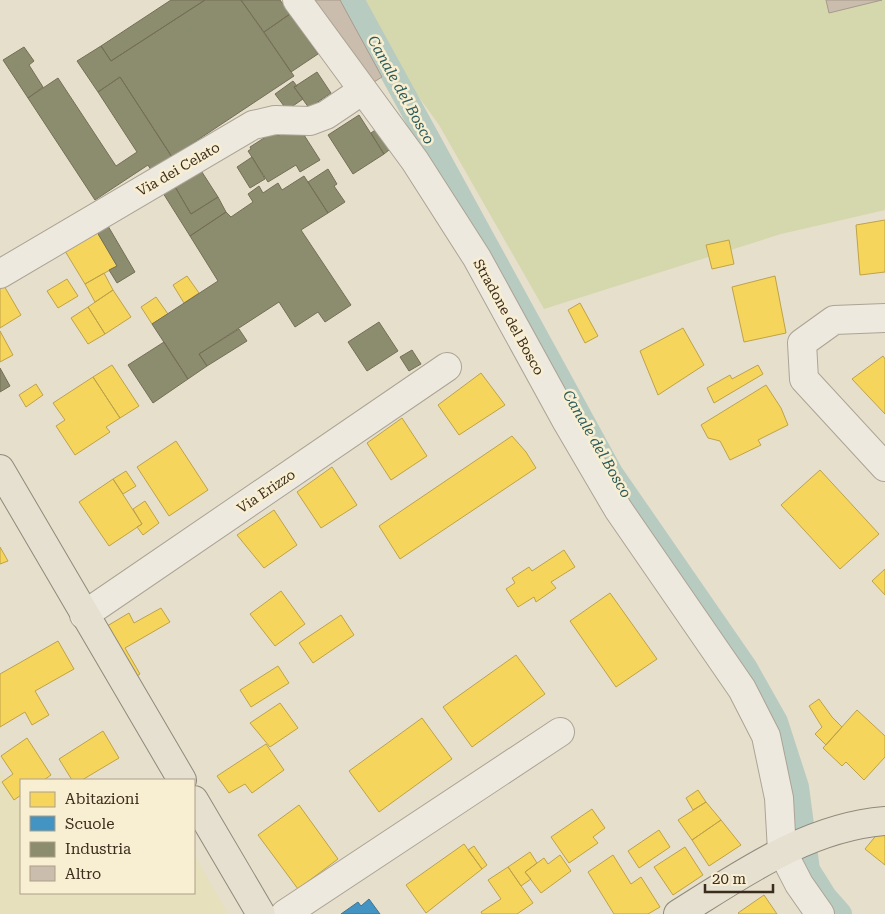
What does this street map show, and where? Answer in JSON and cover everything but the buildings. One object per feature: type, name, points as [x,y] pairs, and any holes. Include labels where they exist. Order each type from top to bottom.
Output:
[{"type":"main road","points":[[0,469],[181,779]]},
{"type":"main road","points":[[195,802],[262,914]]},
{"type":"main road","points":[[678,914],[730,881],[788,849],[824,835],[864,823],[885,821]]},
{"type":"street","name":"Stradone del Bosco","points":[[297,0],[415,161],[477,258],[563,415],[618,509],[742,689],[766,736],[788,849],[799,884],[820,914]]},
{"type":"street","name":"Via dei Celato","points":[[0,274],[253,125],[275,120],[310,121],[326,115],[363,90]]},
{"type":"street","points":[[885,318],[834,320],[802,344],[804,379],[885,466]]},
{"type":"street","name":"Via Erizzo","points":[[84,615],[447,367]]},
{"type":"street","points":[[286,914],[560,732]]},
{"type":"shaded area","points":[[0,770],[20,804],[20,894],[195,894],[195,856],[228,914],[0,914]]},
{"type":"green space","points":[[334,0],[885,0],[885,210],[781,234],[544,309],[439,125],[403,75]]},
{"type":"waterway","name":"Canale del Bosco","points":[[352,0],[611,473],[745,667],[776,722],[797,787],[808,870],[825,897],[840,914]]}]
